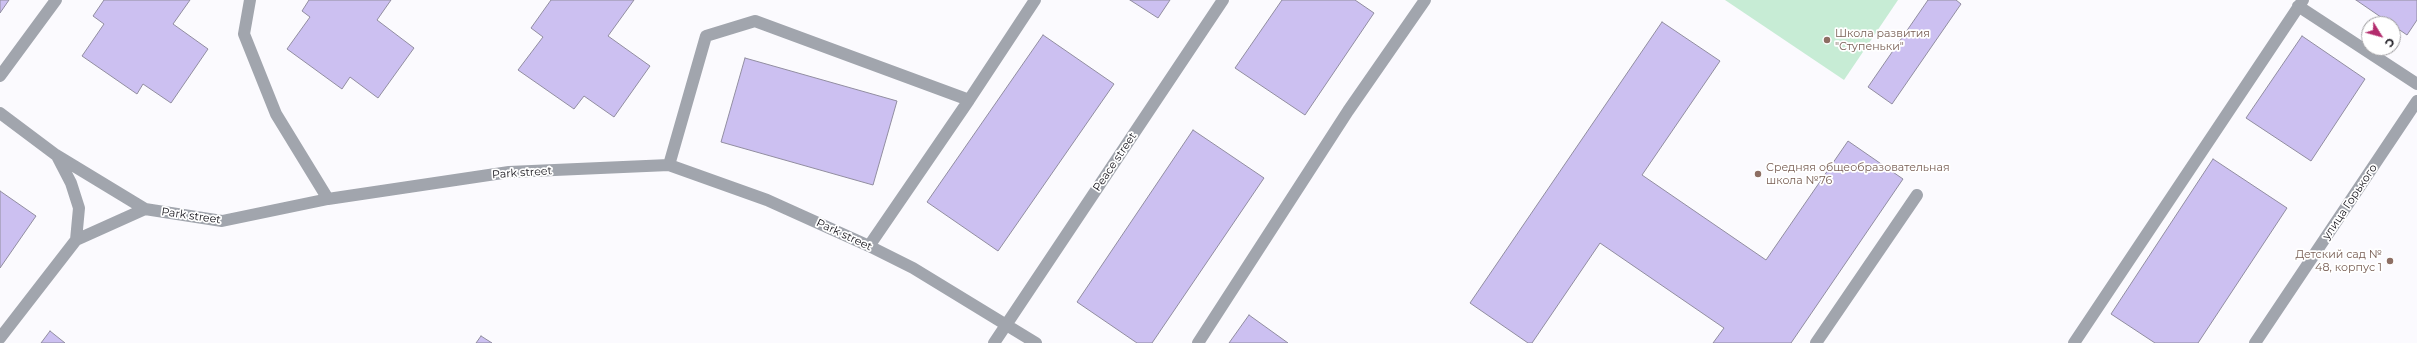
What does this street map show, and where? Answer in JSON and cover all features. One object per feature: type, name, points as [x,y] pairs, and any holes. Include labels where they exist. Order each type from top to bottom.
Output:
[{"type":"street","points":[[0,76],[56,0]]},
{"type":"street","points":[[250,0],[244,34],[276,114],[328,199]]},
{"type":"street","points":[[870,246],[1035,0]]},
{"type":"street","name":"Peace street","points":[[994,343],[1005,323],[1223,0]]},
{"type":"street","points":[[1198,343],[1348,111],[1425,0]]},
{"type":"street","points":[[2074,343],[2300,3],[2417,84]]},
{"type":"street","points":[[669,165],[706,36],[755,21],[969,100]]},
{"type":"street","name":"улица Горького","points":[[2255,343],[2417,101]]},
{"type":"street","name":"Park street","points":[[0,113],[56,156],[145,209],[222,221],[328,199],[509,172],[669,165],[767,200],[870,246],[913,268],[1036,343]]},
{"type":"street","points":[[56,156],[71,183],[79,208],[76,240]]},
{"type":"street","points":[[1816,343],[1917,195]]},
{"type":"street","points":[[1,335],[76,240],[145,209]]},
{"type":"green space","name":"Школа развития \"Ступеньки\"","points":[[1725,0],[1898,0],[1844,80]]},
{"type":"building","points":[[0,0],[9,0],[0,13]]},
{"type":"building","points":[[104,0],[190,0],[173,24],[208,49],[171,103],[143,84],[137,94],[82,56],[104,24],[93,16]]},
{"type":"building","points":[[309,0],[391,0],[377,20],[414,48],[378,98],[350,77],[342,89],[287,49],[310,17],[302,11]]},
{"type":"building","points":[[551,0],[634,0],[608,36],[650,66],[614,117],[584,96],[574,109],[518,70],[543,37],[531,28]]},
{"type":"building","points":[[1130,0],[1170,0],[1158,18]]},
{"type":"building","points":[[1282,0],[1355,0],[1374,13],[1305,115],[1235,68]]},
{"type":"building","points":[[1928,0],[1956,0],[1961,4],[1892,104],[1868,87]]},
{"type":"building","points":[[2356,0],[2417,0],[2417,20],[2407,35],[2401,31],[2401,16],[2379,16]]},
{"type":"building","points":[[1662,22],[1720,61],[1642,175],[1766,260],[1848,141],[1903,179],[1791,343],[1713,343],[1724,328],[1600,243],[1532,343],[1528,343],[1470,303]]},
{"type":"building","points":[[1043,35],[1114,84],[998,251],[927,202]]},
{"type":"building","points":[[2302,36],[2365,79],[2311,161],[2246,118]]},
{"type":"building","points":[[745,58],[897,101],[873,185],[721,142]]},
{"type":"building","points":[[1193,130],[1264,178],[1152,343],[1137,343],[1077,302]]},
{"type":"building","points":[[2213,159],[2287,208],[2198,343],[2155,343],[2111,314]]},
{"type":"building","points":[[0,191],[36,216],[0,268]]},
{"type":"building","points":[[1249,315],[1288,343],[1229,343]]},
{"type":"building","points":[[50,331],[65,343],[41,343]]},
{"type":"building","points":[[481,336],[492,343],[476,343]]},
{"type":"place","name":"Школа развития \"Ступеньки\"","points":[[1827,40]]},
{"type":"place","name":"Средняя общеобразовательная школа №76","points":[[1758,174]]},
{"type":"place","name":"Детский сад № 48, корпус 1","points":[[2390,261]]}]
